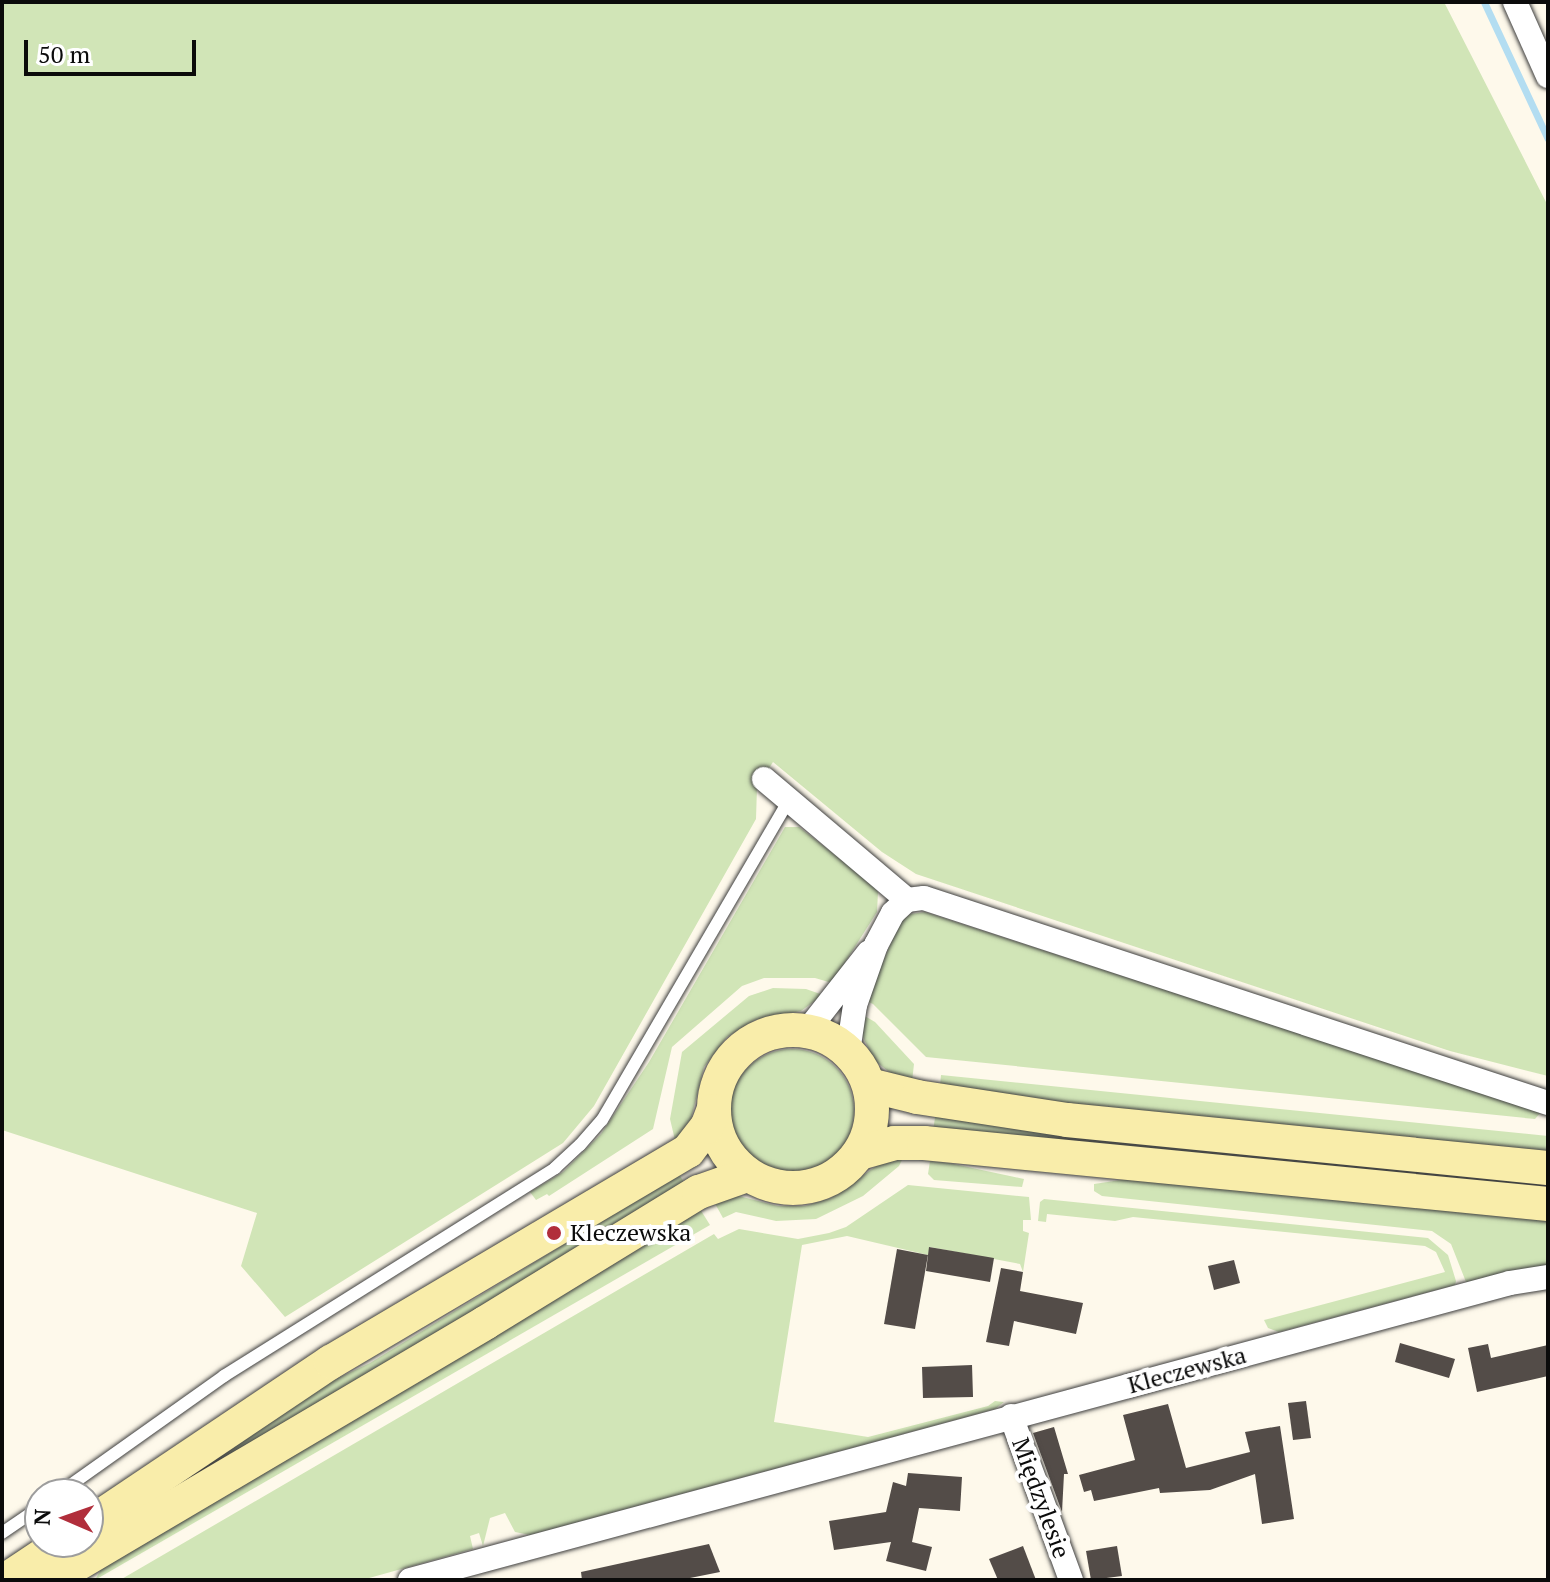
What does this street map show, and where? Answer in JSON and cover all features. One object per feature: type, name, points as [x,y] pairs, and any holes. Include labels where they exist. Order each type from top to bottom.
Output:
[{"type":"main road","points":[[104,1514],[331,1362],[688,1151],[707,1127],[718,1082],[740,1049],[761,1036],[783,1030],[807,1031],[829,1038],[848,1052],[869,1085],[872,1120],[860,1153]]},
{"type":"main road","points":[[869,1085],[917,1097],[1067,1120],[1548,1168]]},
{"type":"main road","points":[[713,1111],[723,1147],[747,1175],[787,1189],[808,1188],[828,1181],[860,1153],[894,1143],[924,1143],[1548,1204]]},
{"type":"main road","points":[[50,1580],[75,1560],[485,1323],[699,1192],[747,1175]]},
{"type":"main road","points":[[6,1580],[75,1560]]},
{"type":"street","points":[[1515,2],[1548,76]]},
{"type":"street","points":[[764,779],[907,900]]},
{"type":"street","points":[[848,1052],[855,1005],[876,945],[893,913],[907,900],[924,898],[1548,1103]]},
{"type":"street","points":[[807,1031],[857,964],[876,945]]},
{"type":"street","name":"Kleczewska","points":[[410,1580],[1510,1283],[1548,1277]]},
{"type":"street","name":"Międzylesie","points":[[1011,1416],[1071,1580]]},
{"type":"lane","points":[[81,1478],[224,1376],[543,1176],[580,1145],[602,1120],[789,800]]},
{"type":"lane","points":[[2,1533],[24,1518]]},
{"type":"green space","points":[[2,2],[1444,2],[1548,206],[1548,1076],[1450,1051],[916,874],[882,852],[773,762],[757,787],[756,819],[594,1106],[563,1143],[285,1317],[241,1266],[257,1213],[2,1130]]},
{"type":"green space","points":[[785,827],[799,827],[866,879],[878,892],[877,912],[832,983],[815,978],[764,978],[742,986],[672,1047],[653,1129],[549,1196],[547,1194],[536,1200],[530,1192],[563,1172],[601,1134],[649,1062]]},
{"type":"green space","points":[[925,912],[1541,1112],[1535,1119],[926,1057],[873,1004],[866,1001],[900,922],[910,914]]},
{"type":"green space","points":[[773,988],[806,989],[823,995],[801,1011],[755,1020],[727,1037],[704,1067],[691,1119],[675,1140],[670,1119],[682,1052],[749,996]]},
{"type":"green space","points":[[863,1015],[875,1022],[914,1064],[912,1082],[893,1075],[874,1060],[863,1037]]},
{"type":"green space","points":[[792,1049],[816,1054],[836,1067],[849,1087],[854,1111],[849,1135],[836,1155],[816,1168],[792,1173],[768,1168],[748,1155],[735,1135],[730,1111],[735,1087],[748,1067],[768,1054]]},
{"type":"green space","points":[[941,1075],[1548,1136],[1548,1156],[1110,1112],[940,1086]]},
{"type":"green space","points":[[936,1112],[1548,1181],[1548,1191],[933,1130]]},
{"type":"green space","points":[[903,1158],[899,1166],[863,1196],[816,1219],[776,1221],[736,1212],[723,1218],[713,1200],[735,1195],[778,1206],[805,1206],[831,1198],[882,1162]]},
{"type":"green space","points":[[930,1161],[1024,1179],[1022,1187],[934,1180],[928,1174]]},
{"type":"green space","points":[[679,1174],[685,1184],[494,1306],[104,1535],[104,1531],[321,1386],[370,1363]]},
{"type":"green space","points":[[1134,1178],[1548,1217],[1548,1266],[1466,1282],[1451,1244],[1432,1231],[1102,1196],[1094,1191],[1094,1184]]},
{"type":"green space","points":[[908,1185],[1029,1197],[1031,1220],[1023,1220],[1023,1231],[1029,1233],[1023,1272],[1020,1264],[930,1247],[928,1255],[847,1236],[802,1245],[774,1422],[868,1437],[988,1406],[995,1401],[1004,1402],[995,1409],[530,1535],[515,1532],[505,1513],[490,1518],[483,1546],[479,1533],[470,1536],[473,1549],[362,1580],[120,1580],[714,1234],[718,1239],[739,1229],[798,1239],[829,1233],[846,1227]]},
{"type":"green space","points":[[1044,1199],[1428,1238],[1448,1255],[1456,1281],[1455,1285],[1279,1332],[1268,1328],[1264,1320],[1445,1272],[1436,1252],[1425,1246],[1133,1217],[1115,1221],[1047,1214],[1046,1222],[1038,1221],[1040,1202]]},
{"type":"green space","points":[[700,1209],[710,1225],[95,1580],[103,1566]]},
{"type":"building","points":[[929,1247],[994,1258],[990,1282],[926,1271]]},
{"type":"building","points":[[897,1249],[928,1255],[915,1329],[884,1324]]},
{"type":"building","points":[[1234,1260],[1240,1283],[1214,1290],[1208,1266]]},
{"type":"building","points":[[1001,1268],[1023,1272],[1020,1291],[1083,1303],[1076,1334],[1014,1321],[1009,1346],[986,1342]]},
{"type":"building","points":[[1400,1343],[1455,1359],[1449,1378],[1395,1362]]},
{"type":"building","points":[[1488,1344],[1491,1358],[1548,1345],[1548,1376],[1477,1392],[1468,1348]]},
{"type":"building","points":[[972,1365],[973,1397],[923,1398],[922,1367]]},
{"type":"building","points":[[1306,1401],[1311,1438],[1293,1440],[1288,1403]]},
{"type":"building","points":[[1168,1404],[1186,1468],[1250,1452],[1245,1432],[1280,1426],[1294,1519],[1262,1524],[1255,1474],[1210,1490],[1160,1493],[1159,1488],[1094,1501],[1091,1490],[1084,1492],[1079,1475],[1135,1460],[1123,1415]]},
{"type":"building","points":[[1054,1427],[1068,1474],[1064,1474],[1062,1512],[1033,1433]]},
{"type":"building","points":[[908,1473],[962,1477],[960,1511],[919,1508],[912,1542],[932,1547],[926,1571],[886,1561],[891,1542],[834,1550],[829,1521],[886,1512],[893,1482],[906,1486]]},
{"type":"building","points":[[709,1544],[720,1572],[680,1580],[582,1580],[581,1572]]},
{"type":"building","points":[[1023,1546],[1036,1580],[998,1580],[989,1559]]},
{"type":"building","points":[[1117,1546],[1122,1576],[1091,1580],[1086,1551]]},
{"type":"waterway","points":[[1484,2],[1548,139]]},
{"type":"place","name":"Kleczewska","points":[[554,1233]]}]
